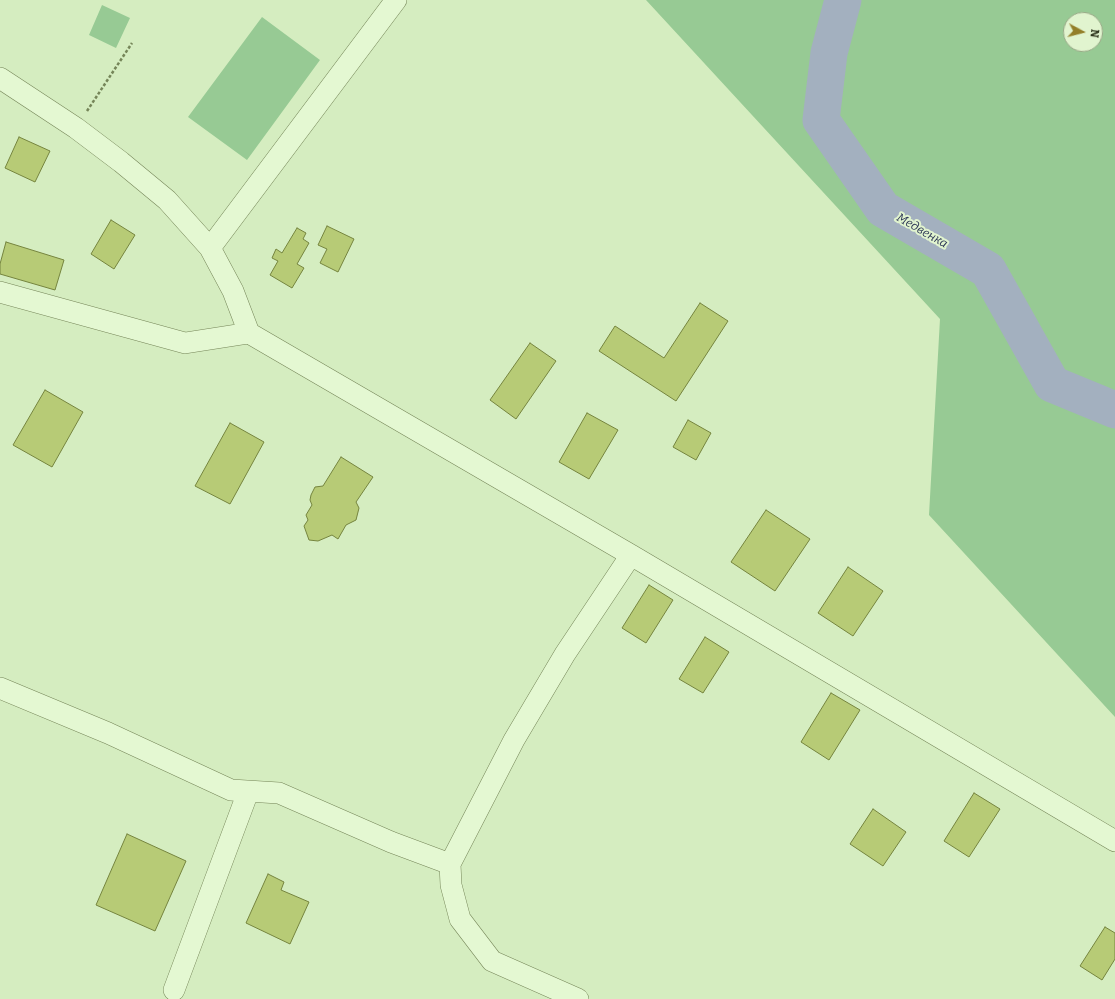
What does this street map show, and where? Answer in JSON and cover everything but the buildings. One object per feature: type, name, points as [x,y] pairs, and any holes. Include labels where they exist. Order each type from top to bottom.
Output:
[{"type":"street","points":[[210,248],[396,0]]},
{"type":"street","points":[[0,78],[76,128],[121,162],[167,200],[210,248],[233,290],[249,333]]},
{"type":"street","points":[[0,292],[185,343],[249,333],[631,555],[1115,841]]},
{"type":"street","points":[[578,999],[492,961],[460,920],[451,885],[450,864],[514,740],[553,674],[631,555]]},
{"type":"street","points":[[0,688],[108,733],[231,790],[279,793],[391,842],[450,864]]},
{"type":"street","points":[[174,990],[248,792]]},
{"type":"path","points":[[76,128],[132,43]]},
{"type":"green space","points":[[646,0],[1115,0],[1115,717],[929,515],[940,319]]},
{"type":"green space","points":[[102,5],[130,18],[116,48],[89,35]]},
{"type":"green space","points":[[262,17],[320,60],[247,160],[188,117]]},
{"type":"waterway","name":"Медвенка","points":[[843,0],[829,53],[821,120],[883,209],[988,270],[1052,384],[1115,410]]}]
